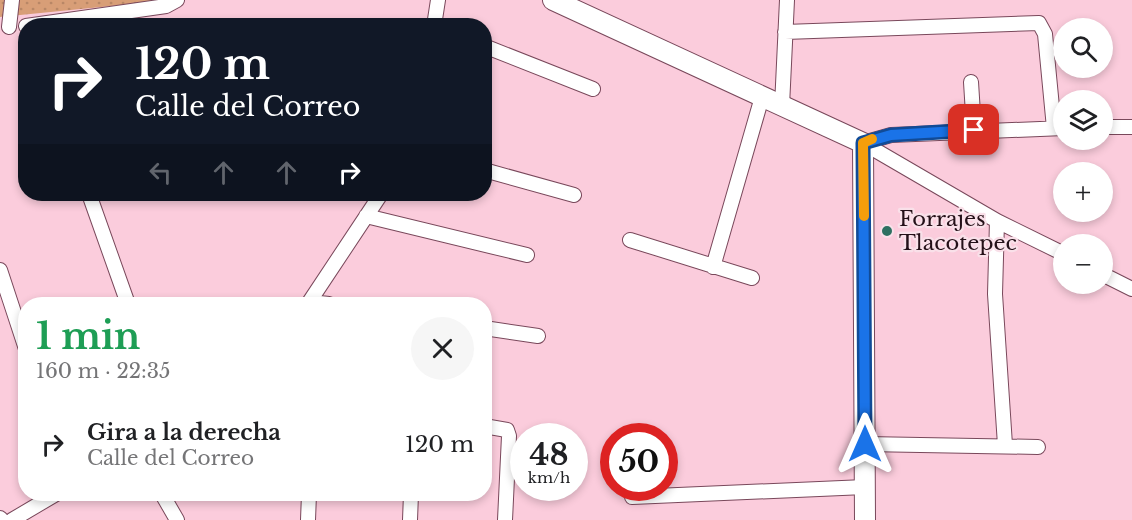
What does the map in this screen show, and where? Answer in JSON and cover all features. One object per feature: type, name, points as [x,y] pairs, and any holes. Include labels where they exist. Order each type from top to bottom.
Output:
[{"type":"main road","points":[[564,3],[863,143],[865,520]]},
{"type":"street","points":[[5,27],[12,0]]},
{"type":"street","points":[[79,18],[166,6],[177,0]]},
{"type":"street","points":[[435,18],[438,0]]},
{"type":"street","points":[[782,106],[786,0]]},
{"type":"street","points":[[785,32],[1037,23],[1043,27],[1053,90]]},
{"type":"street","points":[[492,49],[593,89]]},
{"type":"street","points":[[971,82],[974,130]]},
{"type":"street","points":[[713,267],[762,97]]},
{"type":"street","points":[[1113,127],[1132,127]]},
{"type":"street","points":[[863,143],[891,135],[1053,128]]},
{"type":"street","points":[[863,143],[997,221],[1053,249]]},
{"type":"street","points":[[492,173],[574,195]]},
{"type":"street","points":[[91,201],[126,297]]},
{"type":"street","points":[[313,297],[376,201]]},
{"type":"street","points":[[366,216],[527,255]]},
{"type":"street","points":[[997,221],[995,294],[1005,445]]},
{"type":"street","points":[[630,240],[752,278]]},
{"type":"street","points":[[0,270],[18,325]]},
{"type":"street","points":[[1113,280],[1132,289]]},
{"type":"street","points":[[492,329],[538,336]]},
{"type":"street","points":[[492,427],[507,430],[509,436],[504,520]]},
{"type":"street","points":[[865,444],[1038,447]]},
{"type":"street","points":[[678,495],[865,487]]},
{"type":"street","points":[[12,520],[44,501]]},
{"type":"street","points":[[166,501],[177,520]]},
{"type":"street","points":[[308,520],[309,501]]},
{"type":"street","points":[[410,520],[411,501]]},
{"type":"shaded area","points":[[0,0],[172,0],[0,17]]},
{"type":"slow traffic","points":[[864,216],[863,143],[872,139]]},
{"type":"place","name":"Forrajes Tlacotepec","points":[[887,231]]},
{"type":"route","points":[[865,444],[863,143],[877,137],[891,135],[974,130]]}]
